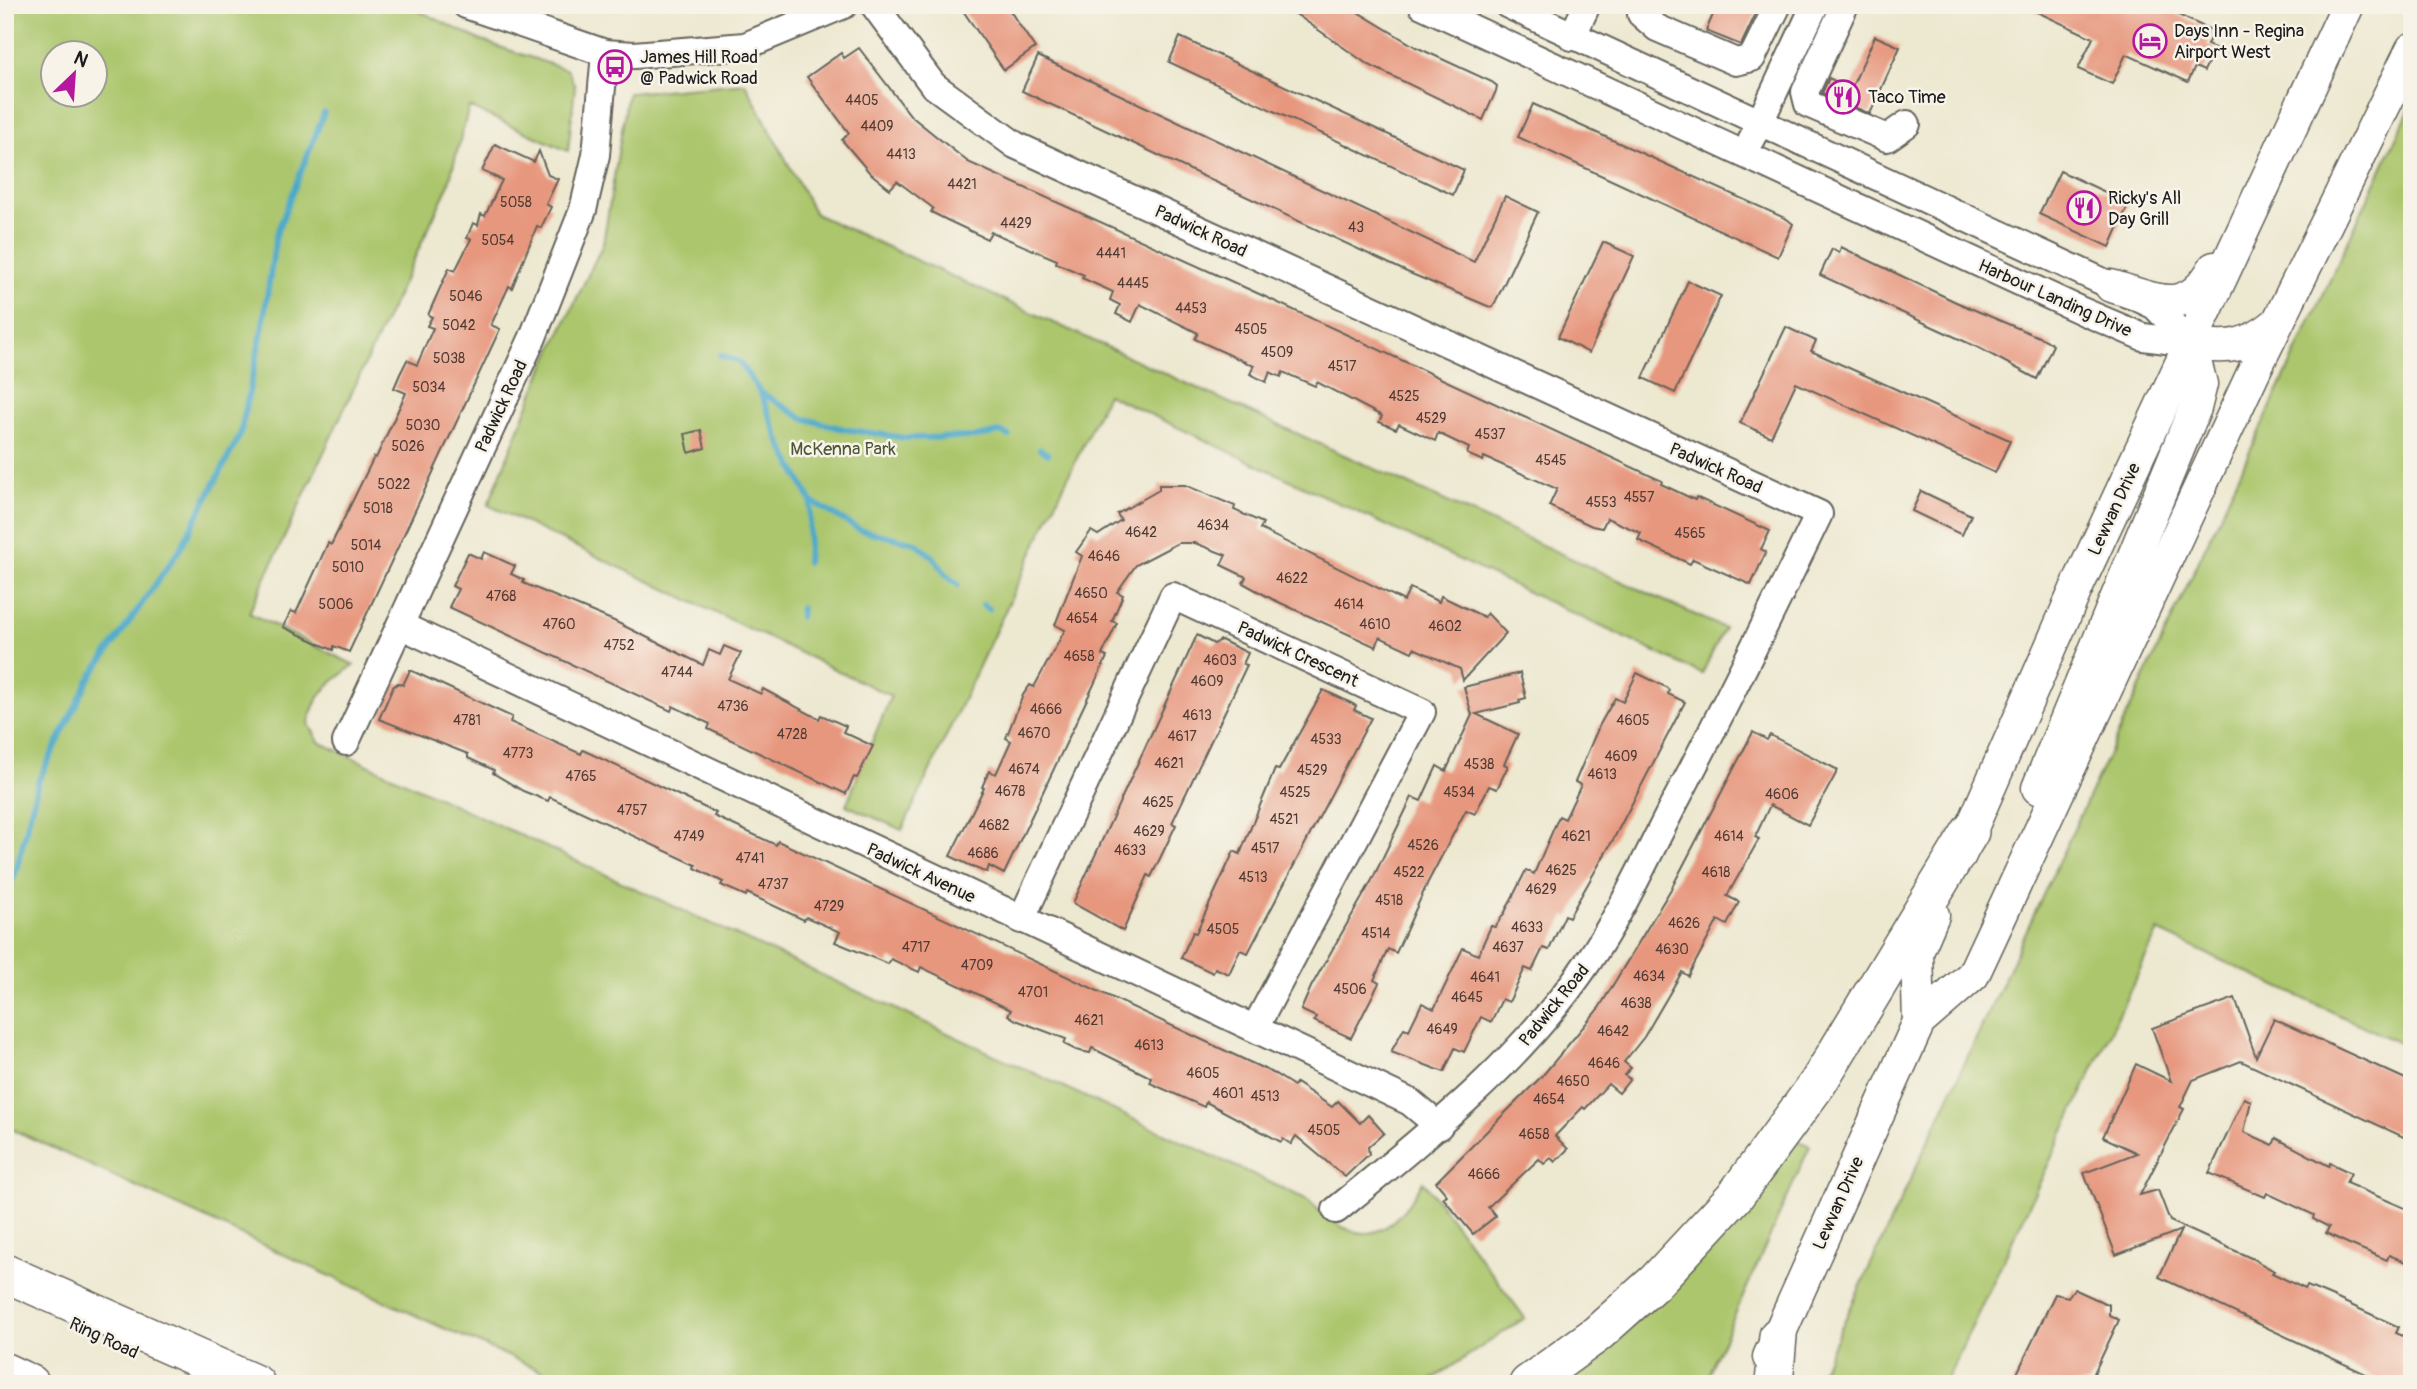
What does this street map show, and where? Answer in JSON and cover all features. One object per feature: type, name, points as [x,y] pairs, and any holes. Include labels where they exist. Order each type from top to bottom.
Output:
[{"type":"highway","points":[[1528,1384],[1597,1334],[1655,1282],[1735,1196],[1818,1083],[1970,832]]},
{"type":"highway","points":[[5,1273],[256,1384]]},
{"type":"highway","name":"Ring Road","points":[[5,1292],[203,1384]]},
{"type":"highway","points":[[1774,1384],[1778,1336]]},
{"type":"highway","points":[[5,1372],[32,1384]]},
{"type":"main road","name":"Lewvan Drive","points":[[1919,1023],[1917,952],[2077,587],[2348,5]]},
{"type":"main road","name":"Lewvan Drive","points":[[1757,1384],[1919,1023],[1973,975],[2277,323],[2412,49]]},
{"type":"main road","points":[[2111,286],[2164,302],[2178,302],[2201,289],[2295,119]]},
{"type":"main road","points":[[1973,975],[2021,829],[2195,408],[2201,384],[2190,343],[2216,348],[2256,340],[2277,323]]},
{"type":"street","points":[[466,5],[605,53],[634,55],[745,46],[845,5]]},
{"type":"street","name":"Padwick Road","points":[[874,5],[933,85],[1015,145],[1819,514],[1741,675],[1618,912],[1589,962],[1510,1058],[1439,1126],[1336,1210]]},
{"type":"street","name":"Harbour Landing Drive","points":[[1422,5],[1744,156],[2143,337],[2190,343]]},
{"type":"street","name":"Harbour Landing Drive","points":[[1508,5],[2155,306],[2190,343]]},
{"type":"street","points":[[1572,37],[1587,5]]},
{"type":"street","points":[[1642,5],[1641,14],[1657,27],[1736,62],[1752,58],[1777,5]]},
{"type":"street","points":[[1744,156],[1815,5]]},
{"type":"street","points":[[1845,5],[1805,92],[1808,104],[1887,138],[1906,124]]},
{"type":"street","name":"Padwick Road","points":[[345,742],[533,337],[583,210],[596,155],[605,53]]},
{"type":"street","name":"Padwick Crescent","points":[[1021,920],[1173,596],[1422,712],[1255,1028]]},
{"type":"street","name":"Padwick Avenue","points":[[400,625],[1410,1102],[1439,1126]]},
{"type":"green space","points":[[5,5],[407,5],[482,41],[568,70],[575,87],[568,151],[469,107],[448,186],[249,613],[354,665],[331,683],[314,705],[309,724],[319,742],[1308,1200],[1342,1227],[1357,1232],[1372,1232],[1385,1227],[1398,1217],[1423,1181],[1525,1318],[1425,1384],[572,1384],[441,1327],[5,1126],[5,193],[9,185],[5,175]]},
{"type":"green space","name":"McKenna Park","points":[[745,83],[815,214],[1724,628],[1702,674],[1107,394],[902,830],[846,805],[891,696],[488,505],[546,362],[603,244],[628,93]]},
{"type":"green space","points":[[2412,104],[2412,1049],[2158,931],[1945,1384],[1815,1384]]},
{"type":"green space","points":[[1793,1138],[1810,1146],[1704,1384],[1559,1384],[1675,1289]]},
{"type":"building","points":[[959,5],[1006,5],[1035,48],[1004,70]]},
{"type":"building","points":[[1283,5],[1346,5],[1416,47],[1492,82],[1497,86],[1496,91],[1483,120],[1367,64]]},
{"type":"building","points":[[1717,5],[1760,5],[1741,45],[1706,31]]},
{"type":"building","name":"Days Inn - Regina Airport West","points":[[2022,5],[2157,5],[2213,31],[2207,45],[2215,48],[2204,71],[2195,67],[2188,82],[2126,54],[2112,84],[2078,69],[2093,38]]},
{"type":"building","points":[[1875,36],[1900,47],[1870,114],[1822,93],[1829,78],[1851,89]]},
{"type":"building","points":[[1180,37],[1464,170],[1453,195],[1169,62]]},
{"type":"building","points":[[859,48],[911,116],[968,162],[1662,481],[1661,484],[1695,500],[1696,497],[1770,531],[1761,549],[1766,552],[1751,585],[1693,559],[1690,564],[1638,540],[1641,533],[1607,518],[1602,528],[1592,526],[1549,506],[1557,489],[1484,457],[1483,461],[1467,454],[1469,448],[1438,433],[1435,441],[1399,424],[1396,429],[1379,422],[1382,416],[1317,382],[1315,386],[1283,372],[1281,377],[1270,372],[1266,382],[1250,374],[1254,366],[1195,339],[1198,333],[1140,304],[1132,322],[1116,314],[1120,305],[1110,300],[1113,292],[1082,278],[1084,275],[1056,263],[1057,260],[991,232],[987,239],[947,220],[931,212],[933,208],[897,181],[890,189],[869,172],[842,140],[849,133],[807,77],[841,53],[844,58]]},
{"type":"building","points":[[1038,56],[1474,262],[1505,196],[1538,212],[1493,307],[1490,307],[1407,272],[1022,91]]},
{"type":"building","points":[[1533,104],[1787,219],[1793,224],[1778,257],[1518,137]]},
{"type":"building","points":[[495,144],[534,162],[539,151],[548,175],[558,179],[546,204],[551,207],[541,228],[537,226],[512,288],[509,286],[491,325],[500,329],[349,652],[334,646],[333,650],[283,627],[291,611],[296,613],[328,543],[331,545],[374,457],[376,458],[406,393],[394,388],[400,374],[407,360],[417,365],[433,328],[427,326],[432,317],[428,315],[449,268],[455,271],[471,239],[467,238],[473,223],[478,225],[481,214],[485,216],[502,180],[482,171]]},
{"type":"building","name":"Ricky's All Day Grill","points":[[2060,171],[2129,203],[2110,247],[2039,214]]},
{"type":"building","points":[[1603,242],[1634,256],[1589,353],[1558,337]]},
{"type":"building","points":[[1841,247],[1956,302],[2046,340],[2053,345],[2037,379],[1979,348],[1820,275],[1832,249],[1839,253]]},
{"type":"building","points":[[1688,281],[1721,296],[1675,393],[1643,378]]},
{"type":"building","points":[[1786,327],[1816,341],[1811,351],[2010,441],[1995,473],[1796,383],[1771,437],[1740,423]]},
{"type":"building","points":[[701,430],[705,448],[689,453],[685,434]]},
{"type":"building","points":[[1159,485],[1185,485],[1235,506],[1234,510],[1263,523],[1260,529],[1404,601],[1410,588],[1439,602],[1441,596],[1484,617],[1487,613],[1506,633],[1463,680],[1460,669],[1414,648],[1412,652],[1380,637],[1376,647],[1272,599],[1243,583],[1246,577],[1221,565],[1226,555],[1195,543],[1178,543],[1136,565],[1117,592],[1123,595],[1112,621],[1117,623],[1102,655],[1107,657],[1004,874],[989,866],[987,872],[982,871],[950,856],[984,788],[982,787],[989,771],[996,774],[1011,741],[1006,738],[1023,695],[1030,685],[1034,687],[1065,630],[1055,625],[1082,556],[1076,552],[1091,531],[1098,535],[1121,520],[1117,514],[1159,490]]},
{"type":"building","points":[[1921,491],[1971,515],[1962,535],[1912,511]]},
{"type":"building","points":[[484,552],[515,566],[511,574],[524,580],[523,583],[614,621],[703,665],[709,650],[720,655],[724,646],[741,653],[728,679],[761,694],[763,689],[819,719],[821,715],[846,726],[843,732],[873,746],[857,778],[854,777],[846,794],[708,729],[710,724],[673,706],[671,711],[449,607],[458,589],[452,586],[468,553],[481,559]]},
{"type":"building","points":[[1197,635],[1214,644],[1221,640],[1248,653],[1243,664],[1247,665],[1172,823],[1176,825],[1151,877],[1148,875],[1123,931],[1073,903]]},
{"type":"building","points":[[410,670],[512,717],[510,722],[581,754],[583,750],[716,813],[714,816],[776,845],[778,841],[1275,1074],[1294,1086],[1296,1083],[1332,1107],[1338,1101],[1360,1123],[1368,1115],[1384,1133],[1368,1147],[1369,1154],[1345,1177],[1296,1136],[1291,1144],[1283,1139],[1281,1142],[1206,1102],[1204,1107],[1150,1083],[1152,1078],[1092,1048],[1090,1053],[1076,1050],[1064,1044],[1066,1039],[1016,1020],[1008,1015],[1011,1010],[921,967],[919,972],[891,959],[888,964],[835,942],[840,932],[806,917],[804,920],[747,893],[746,896],[721,885],[723,882],[695,868],[696,865],[550,797],[548,801],[523,791],[493,773],[494,770],[468,758],[468,754],[379,719],[393,687],[398,683],[403,685]]},
{"type":"building","points":[[1520,673],[1526,698],[1519,700],[1520,703],[1476,714],[1518,734],[1504,764],[1508,766],[1497,789],[1489,786],[1475,814],[1466,810],[1428,882],[1396,953],[1388,949],[1374,980],[1379,983],[1351,1038],[1314,1021],[1316,1017],[1301,1010],[1311,987],[1372,880],[1412,797],[1421,801],[1437,766],[1446,771],[1472,715],[1464,687]]},
{"type":"building","points":[[1637,673],[1666,687],[1668,694],[1685,702],[1614,838],[1569,917],[1565,915],[1549,950],[1543,948],[1532,971],[1525,968],[1509,1002],[1502,999],[1491,1022],[1481,1017],[1464,1052],[1455,1048],[1444,1072],[1391,1052],[1404,1028],[1409,1030],[1422,1003],[1434,1009],[1463,948],[1478,955],[1491,926],[1495,927],[1505,912],[1526,870],[1534,874],[1559,816],[1565,819],[1581,785],[1575,782],[1599,726],[1615,698],[1623,702]]},
{"type":"building","points":[[1323,690],[1351,703],[1356,706],[1354,710],[1371,718],[1248,953],[1240,950],[1229,974],[1215,968],[1213,973],[1181,958],[1193,932],[1196,933],[1234,851],[1240,854],[1275,769],[1279,770]]},
{"type":"building","points":[[1753,732],[1767,740],[1770,735],[1838,770],[1808,825],[1770,805],[1755,837],[1759,839],[1727,896],[1739,902],[1727,925],[1718,920],[1688,976],[1682,972],[1644,1037],[1624,1062],[1631,1068],[1624,1075],[1630,1079],[1619,1093],[1608,1084],[1585,1109],[1583,1107],[1555,1136],[1568,1149],[1555,1162],[1551,1158],[1544,1164],[1539,1159],[1488,1207],[1496,1216],[1473,1234],[1443,1198],[1447,1195],[1436,1182],[1543,1075],[1599,1008],[1671,889]]},
{"type":"building","points":[[2235,998],[2256,1057],[2274,1019],[2412,1082],[2412,1141],[2241,1061],[2193,1080],[2180,1107],[2184,1109],[2140,1195],[2158,1190],[2170,1221],[2251,1258],[2274,1271],[2272,1273],[2305,1289],[2307,1286],[2399,1327],[2396,1333],[2412,1340],[2412,1384],[2387,1384],[2159,1277],[2181,1230],[2116,1255],[2084,1173],[2137,1153],[2103,1137],[2136,1064],[2171,1081],[2152,1028]]},
{"type":"building","points":[[2244,1098],[2251,1101],[2244,1132],[2273,1145],[2276,1138],[2329,1166],[2330,1163],[2351,1173],[2346,1183],[2412,1211],[2412,1261],[2407,1259],[2406,1262],[2389,1255],[2387,1260],[2347,1243],[2326,1233],[2329,1227],[2313,1219],[2314,1215],[2267,1193],[2265,1197],[2209,1173]]},
{"type":"building","points":[[2074,1289],[2109,1305],[2109,1315],[2119,1320],[2089,1384],[2012,1384],[2055,1294],[2068,1297]]},
{"type":"waterway","points":[[5,894],[15,875],[38,782],[88,681],[180,549],[240,435],[262,331],[276,235],[324,113]]},
{"type":"waterway","points":[[720,355],[739,362],[760,392],[781,444],[811,501],[860,530],[916,543],[934,558],[947,576],[958,585]]},
{"type":"waterway","points":[[762,393],[802,418],[844,429],[906,438],[976,437],[1000,432],[1009,436]]},
{"type":"waterway","points":[[1040,449],[1048,454]]},
{"type":"waterway","points":[[807,562],[811,501]]},
{"type":"waterway","points":[[983,605],[989,609]]},
{"type":"waterway","points":[[800,617],[801,608]]},
{"type":"place","name":"Days Inn - Regina Airport West","points":[[2150,41]]},
{"type":"place","name":"James Hill Road @ Padwick Road","points":[[615,67]]},
{"type":"place","name":"Taco Time","points":[[1843,97]]},
{"type":"place","name":"Ricky's All Day Grill","points":[[2084,208]]}]
